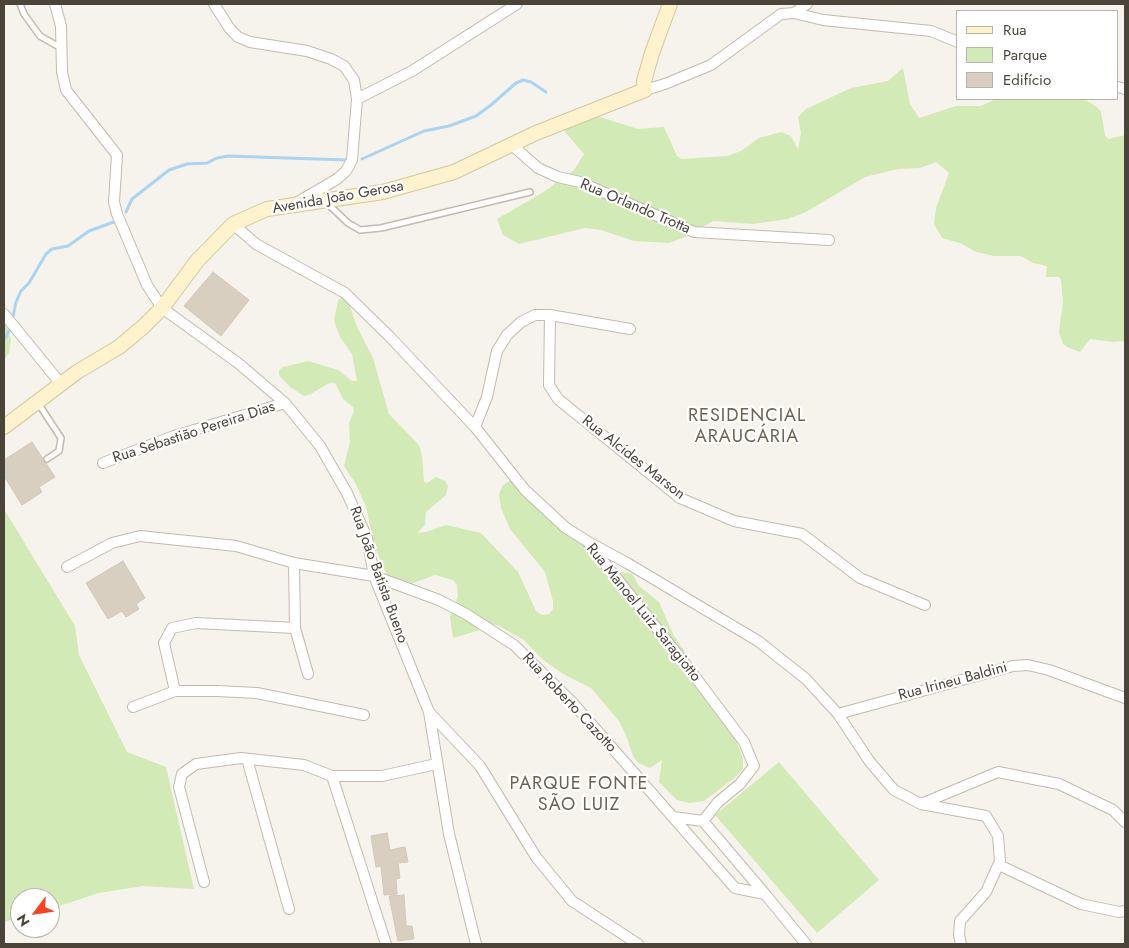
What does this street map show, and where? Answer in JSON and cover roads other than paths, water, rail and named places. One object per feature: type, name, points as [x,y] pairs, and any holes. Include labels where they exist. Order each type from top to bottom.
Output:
[{"type":"main road","points":[[645,90],[644,81],[652,53],[670,4]]},
{"type":"main road","name":"Avenida João Gerosa","points":[[4,427],[61,384],[119,347],[162,308],[197,260],[233,224],[267,209],[410,186],[454,172],[512,145],[645,90]]},
{"type":"street","points":[[55,4],[61,26],[62,72],[66,90],[116,155],[114,202],[117,214],[147,285],[162,308]]},
{"type":"street","points":[[214,4],[230,30],[238,37],[250,42],[307,51],[331,59],[344,66],[354,80],[357,99],[355,146],[352,160],[346,171],[337,179],[291,206]]},
{"type":"street","points":[[357,99],[412,71],[517,4]]},
{"type":"street","points":[[645,90],[672,82],[711,65],[781,14],[808,4]]},
{"type":"street","points":[[793,8],[823,20],[931,31],[956,41]]},
{"type":"street","name":"Rua Orlando Trotta","points":[[512,145],[538,168],[558,177],[580,182],[694,232],[829,240]]},
{"type":"street","name":"Rua Manoel Luiz Saragiotto","points":[[233,224],[256,244],[345,293],[429,376],[475,427],[525,490],[566,528],[586,541],[690,670],[744,742],[754,766],[749,774],[718,802],[703,821]]},
{"type":"street","name":"Rua João Batista Bueno","points":[[162,308],[238,363],[285,403],[320,446],[347,493],[368,538],[374,576],[429,712],[436,764],[449,834],[476,944]]},
{"type":"street","points":[[4,314],[61,384]]},
{"type":"street","points":[[475,427],[487,396],[497,351],[507,335],[521,322],[534,316],[550,315],[630,329]]},
{"type":"street","name":"Rua Alcides Marson","points":[[550,315],[549,385],[558,399],[680,498],[734,521],[802,534],[860,578],[925,604]]},
{"type":"street","name":"Rua Sebastião Pereira Dias","points":[[103,463],[174,436],[285,403]]},
{"type":"street","name":"Rua Roberto Cazotto","points":[[67,568],[112,542],[140,536],[236,546],[294,563],[374,576],[452,607],[514,645],[572,702],[735,888],[765,894]]},
{"type":"street","points":[[586,541],[627,563],[758,641],[806,678],[838,714],[870,762],[894,790],[921,804],[986,816],[998,836],[999,865],[986,892],[960,921],[959,935],[961,944]]},
{"type":"street","points":[[294,563],[295,628],[308,674]]},
{"type":"street","points":[[174,691],[164,643],[172,628],[196,623],[295,628]]},
{"type":"street","name":"Rua Irineu Baldini","points":[[838,714],[1013,666],[1028,665],[1049,670],[1125,698]]},
{"type":"street","points":[[133,707],[174,691],[257,693],[364,714]]},
{"type":"street","points":[[429,712],[480,766],[536,857],[572,901],[638,944]]},
{"type":"street","points":[[204,882],[179,787],[182,774],[196,764],[247,759],[304,765],[332,776],[382,776],[436,764]]},
{"type":"street","points":[[247,759],[290,909]]},
{"type":"street","points":[[921,804],[998,772],[1059,784],[1113,810],[1125,822]]},
{"type":"street","points":[[332,776],[386,944]]},
{"type":"street","points":[[673,817],[703,821],[806,944]]},
{"type":"street","points":[[999,865],[1081,904],[1119,912],[1125,911]]},
{"type":"lane","points":[[20,4],[24,14],[40,36],[61,48]]},
{"type":"lane","points":[[325,201],[348,223],[360,230],[381,228],[530,192]]},
{"type":"lane","points":[[37,401],[61,438],[59,451],[47,459]]},
{"type":"waterway","points":[[362,159],[424,131],[449,126],[476,116],[516,83],[523,80],[531,82],[546,92]]},
{"type":"waterway","points":[[126,212],[132,199],[169,170],[187,164],[207,163],[217,158],[228,156],[347,160]]},
{"type":"waterway","points":[[13,317],[16,302],[21,291],[29,283],[46,254],[52,249],[68,246],[89,231],[114,222]]},
{"type":"waterway","points":[[4,340],[9,331]]},
{"type":"district","name":"RESIDENCIAL ARAUCÁRIA","points":[[747,427]]},
{"type":"district","name":"PARQUE FONTE SÃO LUIZ","points":[[579,795]]}]
